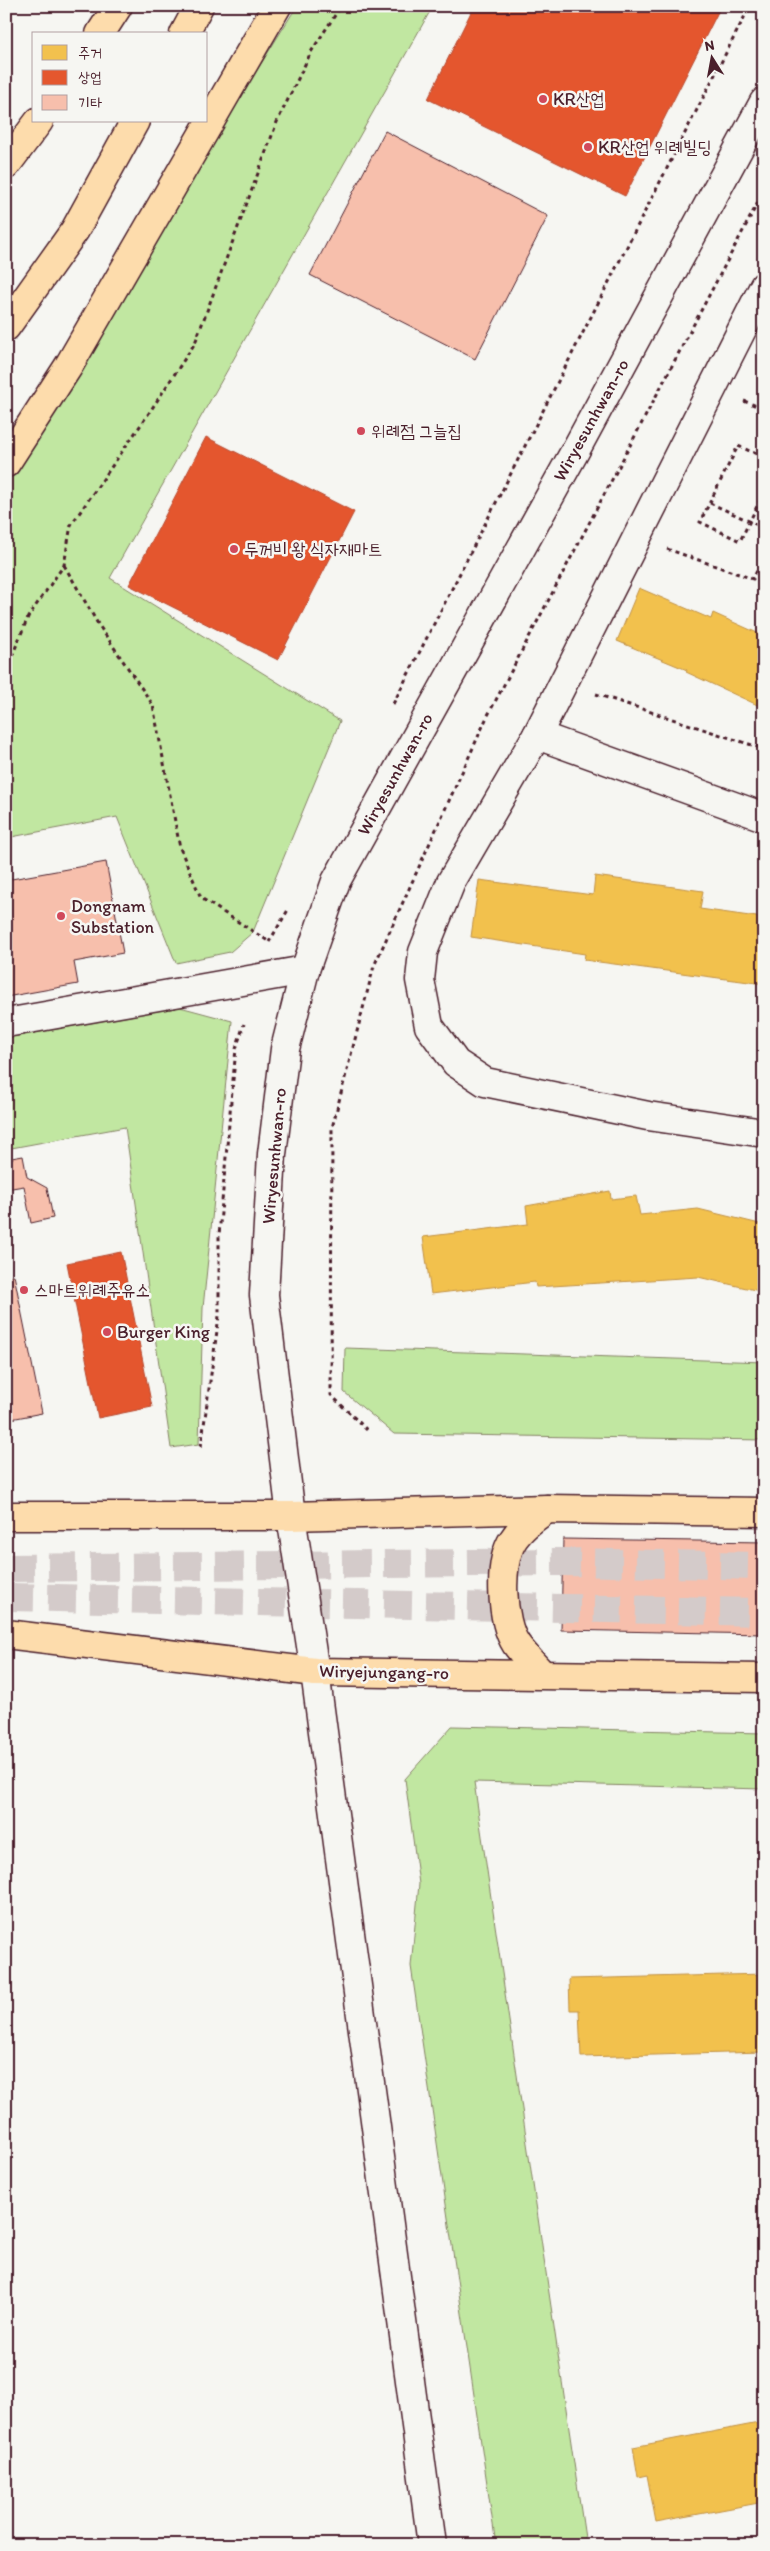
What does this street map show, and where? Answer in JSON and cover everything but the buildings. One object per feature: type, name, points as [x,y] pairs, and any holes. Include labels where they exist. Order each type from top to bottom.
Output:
[{"type":"main road","points":[[101,32],[118,6]]},
{"type":"main road","points":[[185,32],[199,6]]},
{"type":"main road","points":[[6,463],[68,367],[276,6]]},
{"type":"main road","points":[[6,165],[38,122]]},
{"type":"main road","points":[[6,326],[75,230],[134,122]]},
{"type":"main road","points":[[541,1673],[516,1645],[506,1624],[504,1573],[512,1540],[530,1521],[547,1509]]},
{"type":"main road","points":[[6,1516],[291,1516],[547,1509],[764,1512]]},
{"type":"main road","name":"Wiryejungang-ro","points":[[6,1634],[315,1672],[541,1673],[764,1678]]},
{"type":"street","name":"Wiryesunhwan-ro","points":[[432,2545],[315,1672],[291,1516],[264,1295],[272,1154],[285,1049],[305,970],[336,881],[574,453],[764,102]]},
{"type":"street","points":[[764,286],[536,735],[451,882],[423,952],[420,980],[429,1026],[456,1063],[485,1082],[648,1116],[764,1133]]},
{"type":"street","points":[[536,735],[764,817]]},
{"type":"street","points":[[6,1023],[305,970]]},
{"type":"path","points":[[6,671],[28,618],[64,565],[71,526],[149,413],[195,342],[278,122],[311,52],[341,6]]},
{"type":"path","points":[[389,712],[750,6]]},
{"type":"path","points":[[740,399],[764,409]]},
{"type":"path","points":[[764,457],[738,446],[700,522],[740,541],[764,492]]},
{"type":"path","points":[[710,503],[764,528]]},
{"type":"path","points":[[663,548],[753,579],[764,556]]},
{"type":"path","points":[[64,565],[98,624],[153,705],[180,848],[201,898],[269,942]]},
{"type":"path","points":[[592,693],[764,749]]},
{"type":"path","points":[[268,949],[269,942],[291,904]]},
{"type":"path","points":[[201,1447],[219,1316],[218,1235],[236,1049],[244,1024]]},
{"type":"green space","points":[[297,6],[433,6],[110,578],[340,721],[253,932],[230,952],[176,963],[117,817],[6,838],[6,472]]},
{"type":"green space","points":[[180,1007],[232,1021],[203,1308],[199,1444],[171,1448],[125,1127],[6,1149],[6,1038]]},
{"type":"green space","points":[[345,1348],[764,1362],[764,1440],[394,1434],[344,1392]]},
{"type":"green space","points":[[452,1726],[764,1733],[764,1789],[474,1782],[586,2545],[496,2545],[411,1966],[419,1884],[405,1779]]},
{"type":"tunnel","points":[[6,1568],[563,1562],[764,1566]]},
{"type":"tunnel","points":[[6,1597],[764,1612]]},
{"type":"place","name":"KR산업","points":[[543,99]]},
{"type":"place","name":"KR산업 위례빌딩","points":[[588,147]]},
{"type":"place","name":"위례점 그늘집","points":[[361,431]]},
{"type":"place","name":"두꺼비 왕 식자재마트","points":[[234,549]]},
{"type":"place","name":"Dongnam Substation","points":[[61,916]]},
{"type":"place","name":"스마트위례주유소","points":[[24,1290]]},
{"type":"place","name":"Burger King","points":[[107,1332]]}]
